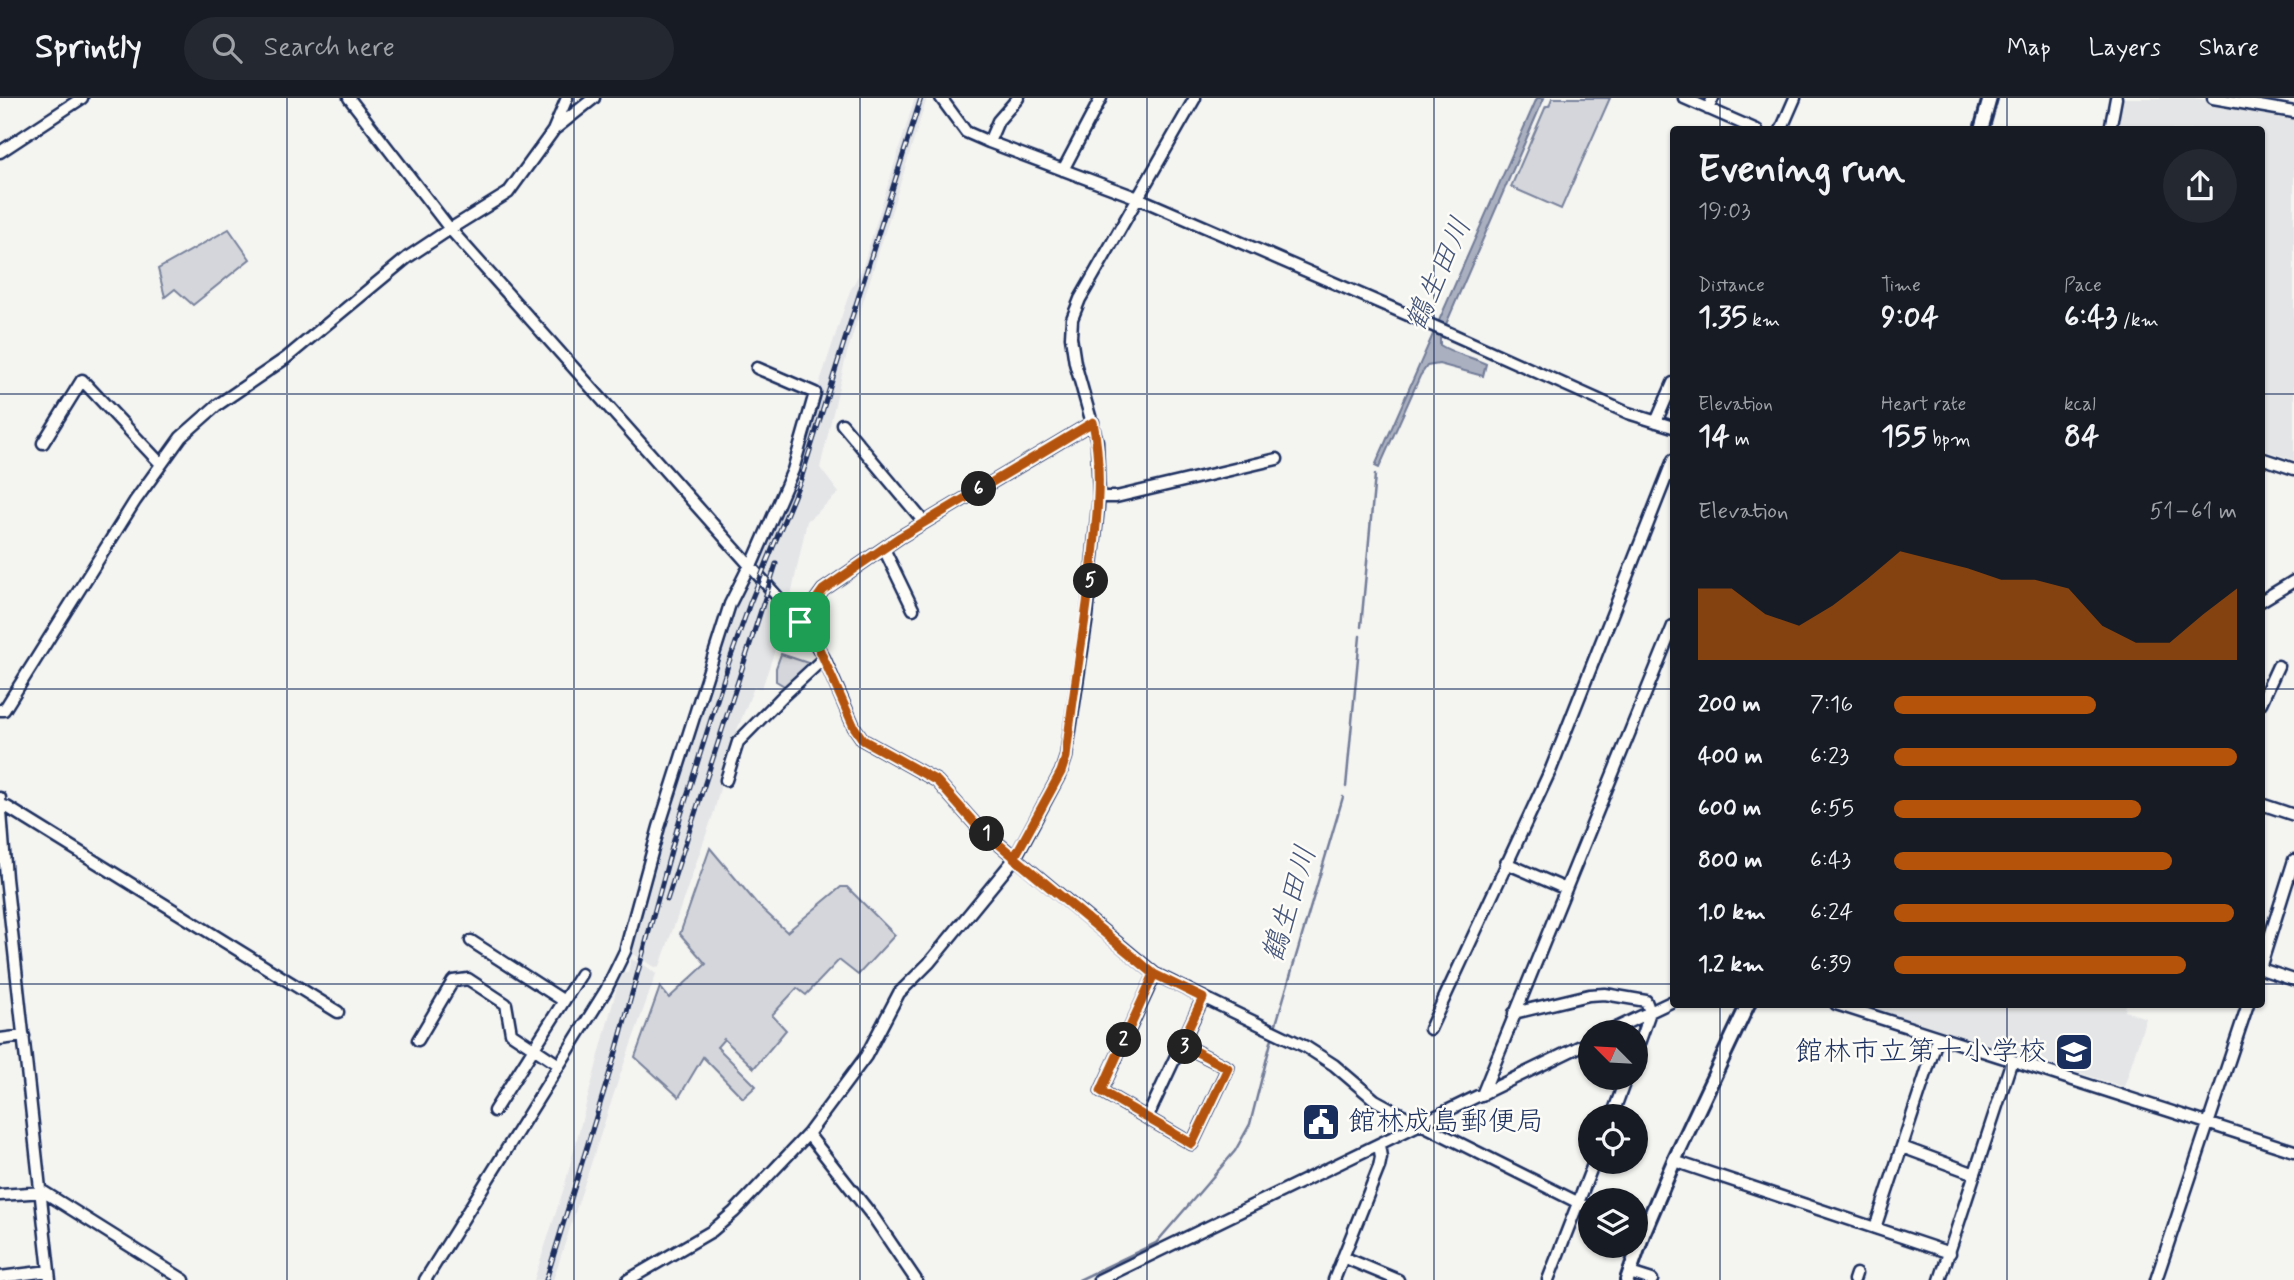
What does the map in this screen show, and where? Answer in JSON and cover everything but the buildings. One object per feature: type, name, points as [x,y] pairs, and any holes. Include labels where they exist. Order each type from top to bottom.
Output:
[{"type":"main road","points":[[1982,126],[1990,98]]},
{"type":"main road","points":[[1648,1216],[1746,1008]]},
{"type":"main road","points":[[1629,1276],[1634,1258]]},
{"type":"street","points":[[0,152],[82,98]]},
{"type":"street","points":[[349,98],[450,229],[808,631],[824,658],[854,727],[863,740],[937,781],[976,825],[1154,974],[1306,1047],[1334,1065],[1375,1100],[1578,1203]]},
{"type":"street","points":[[0,710],[4,710],[172,446],[191,426],[286,358],[408,257],[508,193],[553,131],[567,98]]},
{"type":"street","points":[[553,131],[594,98]]},
{"type":"street","points":[[941,98],[966,132],[1139,198],[1628,413],[1670,426]]},
{"type":"street","points":[[989,142],[998,121],[1018,98]]},
{"type":"street","points":[[1063,170],[1101,98]]},
{"type":"street","points":[[628,1280],[712,1231],[734,1212],[808,1134],[866,1056],[899,993],[929,963],[1014,858],[1061,772],[1066,757],[1087,617],[1099,497],[1093,422],[1075,363],[1071,337],[1072,319],[1080,299],[1195,98]]},
{"type":"street","points":[[1684,98],[1748,126]]},
{"type":"street","points":[[1708,108],[1713,98]]},
{"type":"street","points":[[1783,126],[1795,98]]},
{"type":"street","points":[[2110,126],[2116,98]]},
{"type":"street","points":[[2213,98],[2294,112]]},
{"type":"street","points":[[2283,110],[2288,98]]},
{"type":"street","points":[[425,1280],[606,990],[625,951],[659,827],[710,664],[733,597],[753,562],[793,470],[815,393],[757,368]]},
{"type":"street","points":[[43,443],[82,380],[161,464]]},
{"type":"street","points":[[1656,422],[1670,390]]},
{"type":"street","points":[[800,622],[823,590],[924,522],[1093,422]]},
{"type":"street","points":[[842,424],[924,522]]},
{"type":"street","points":[[1099,497],[1115,497],[1277,459]]},
{"type":"street","points":[[2265,459],[2294,469]]},
{"type":"street","points":[[1430,1029],[1550,769],[1670,468]]},
{"type":"street","points":[[884,549],[913,609]]},
{"type":"street","points":[[2265,599],[2294,581]]},
{"type":"street","points":[[1482,1095],[1670,633]]},
{"type":"street","points":[[726,780],[738,742],[824,658]]},
{"type":"street","points":[[2265,692],[2278,666]]},
{"type":"street","points":[[0,798],[3,878],[24,1036],[49,1276],[0,1277]]},
{"type":"street","points":[[1,805],[338,1012]]},
{"type":"street","points":[[2265,805],[2294,815]]},
{"type":"street","points":[[2265,954],[2294,860]]},
{"type":"street","points":[[1506,863],[1566,889]]},
{"type":"street","points":[[471,941],[564,1001]]},
{"type":"street","points":[[2265,969],[2294,980]]},
{"type":"street","points":[[494,1111],[581,974]]},
{"type":"street","points":[[1154,974],[1101,1091],[1192,1144],[1228,1068],[1181,1044]]},
{"type":"street","points":[[418,1040],[453,981],[468,979],[506,1004],[511,1033],[559,1065]]},
{"type":"street","points":[[1514,1013],[1589,995],[1605,994],[1646,1001],[1650,1012],[1647,1020]]},
{"type":"street","points":[[1147,1118],[1203,998]]},
{"type":"street","points":[[1633,1020],[1670,1002]]},
{"type":"street","points":[[1848,1008],[2294,1151]]},
{"type":"street","points":[[2156,1280],[2247,1008]]},
{"type":"street","points":[[0,1039],[24,1036]]},
{"type":"street","points":[[1875,1228],[1938,1037]]},
{"type":"street","points":[[1099,1280],[1578,1047]]},
{"type":"street","points":[[1940,1280],[2012,1060]]},
{"type":"street","points":[[808,1134],[874,1218],[916,1280]]},
{"type":"street","points":[[1334,1280],[1379,1167],[1379,1145]]},
{"type":"street","points":[[1902,1147],[1975,1174]]},
{"type":"street","points":[[1674,1161],[1950,1253]]},
{"type":"street","points":[[0,1195],[40,1191],[184,1280]]},
{"type":"street","points":[[1549,1280],[1578,1206]]},
{"type":"street","points":[[1343,1256],[1398,1280]]},
{"type":"street","points":[[1629,1276],[1652,1280]]},
{"type":"shaded area","points":[[915,98],[927,98],[847,353],[820,468],[839,493],[807,521],[789,605],[754,566],[767,535],[772,534],[778,521],[775,518],[850,291],[862,269]]},
{"type":"shaded area","points":[[1552,98],[1610,98],[1561,209],[1511,187],[1546,106],[1549,106]]},
{"type":"shaded area","points":[[2119,98],[2195,98],[2294,116],[2294,460],[2265,450],[2265,126],[2114,126]]},
{"type":"shaded area","points":[[229,229],[250,259],[193,305],[175,289],[165,297],[158,269]]},
{"type":"shaded area","points":[[749,575],[755,578],[795,622],[777,644],[762,688],[754,687],[730,748],[714,812],[660,966],[655,967],[629,949],[661,832],[733,605]]},
{"type":"shaded area","points":[[781,654],[808,663],[786,687],[776,681],[776,668]]},
{"type":"shaded area","points":[[710,848],[757,904],[787,932],[841,887],[847,887],[895,935],[858,975],[839,960],[806,995],[797,988],[772,1015],[786,1030],[754,1068],[724,1039],[717,1047],[756,1086],[743,1098],[703,1057],[679,1097],[635,1057],[660,987],[669,998],[706,964],[680,934]]},
{"type":"shaded area","points":[[631,959],[656,974],[553,1280],[534,1280],[564,1188],[621,972],[628,973]]},
{"type":"shaded area","name":"館林市立第十小学校","points":[[1872,1008],[2125,1008],[2125,1011],[2146,1018],[2124,1087]]},
{"type":"water","points":[[1537,98],[1544,98],[1440,338],[1440,345],[1445,348],[1486,364],[1483,376],[1439,364],[1427,366],[1379,468],[1375,466]]},
{"type":"waterway","name":"鶴生田川","points":[[1361,627],[1375,475]]},
{"type":"waterway","name":"鶴生田川","points":[[1346,787],[1360,636]]},
{"type":"waterway","name":"鶴生田川","points":[[1276,1024],[1343,797]]},
{"type":"waterway","name":"鶴生田川","points":[[1079,1280],[1156,1243],[1235,1151],[1250,1124],[1272,1038]]},
{"type":"railway","points":[[546,1280],[616,1052],[680,818],[728,665],[750,603],[801,479],[921,98]]},
{"type":"railway","points":[[667,900],[776,564]]},
{"type":"place","name":"館林市立第十小学校","points":[[2074,1052]]},
{"type":"place","name":"館林成島郵便局","points":[[1321,1122]]},
{"type":"route","points":[[800,622],[817,644],[854,727],[863,740],[937,781],[976,825],[1014,858],[1154,974],[1101,1091],[1192,1144],[1228,1068],[1181,1044],[1203,998],[1154,974],[1090,921],[1014,858],[1061,772],[1066,757],[1087,617],[1099,497],[1097,441],[1093,422],[900,537],[823,590],[800,622]]}]
